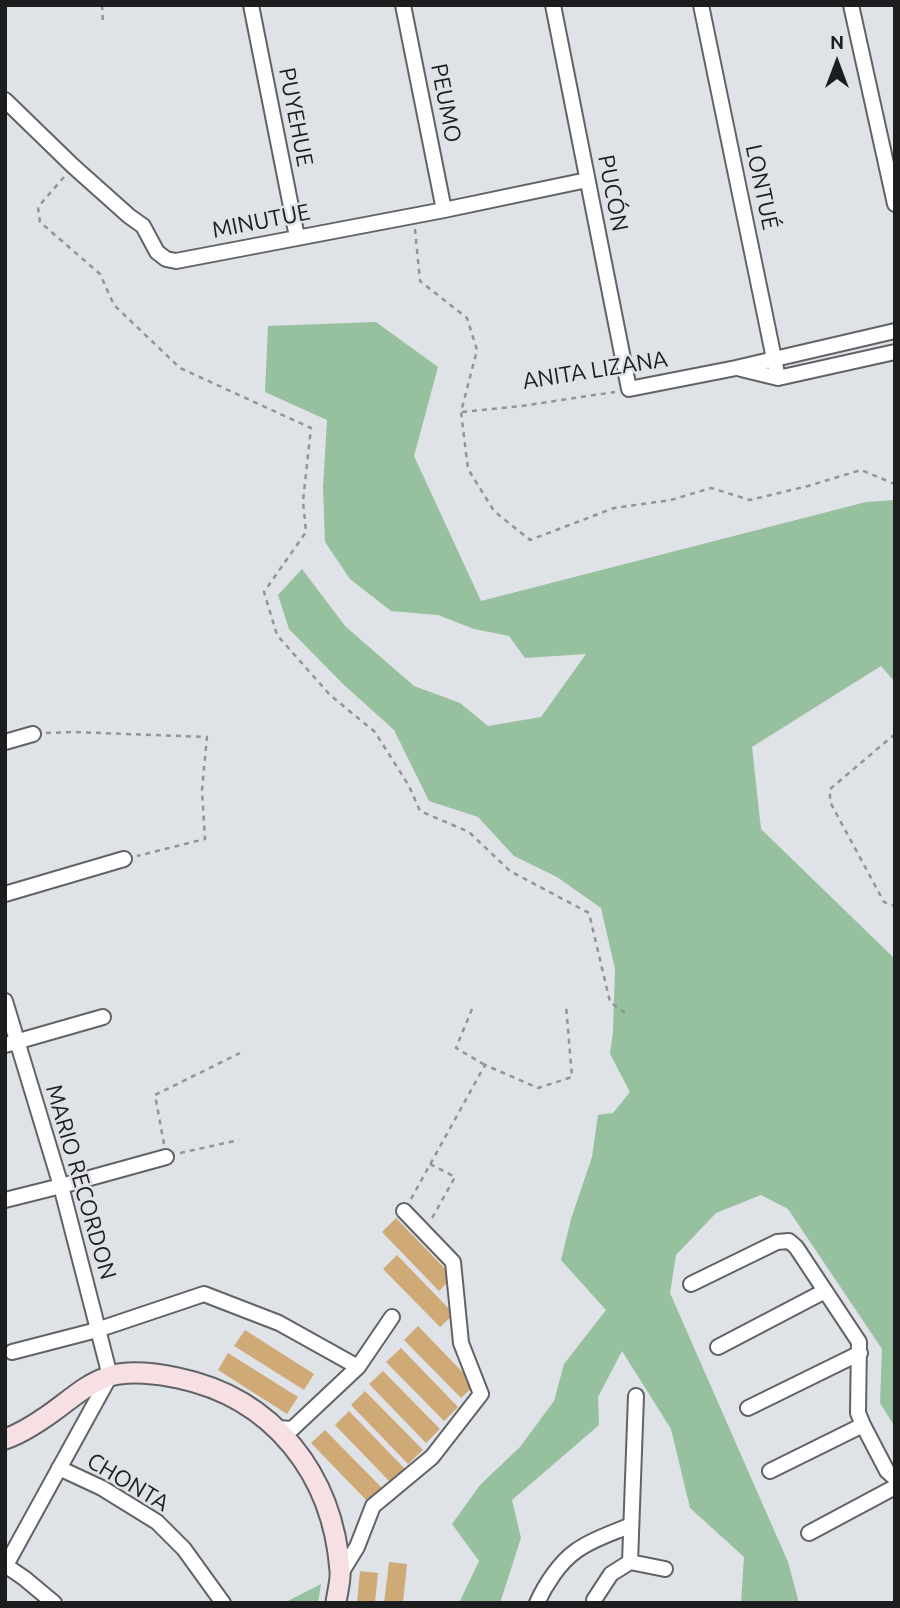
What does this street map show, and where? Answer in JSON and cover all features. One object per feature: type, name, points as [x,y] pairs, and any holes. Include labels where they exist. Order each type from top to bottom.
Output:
[{"type":"street","name":"PUYEHUE","points":[[251,5],[297,237]]},
{"type":"street","name":"PEUMO","points":[[403,5],[444,209]]},
{"type":"street","name":"PUCÓN","points":[[553,5],[629,389]]},
{"type":"street","name":"LONTUÉ","points":[[701,5],[778,377]]},
{"type":"street","points":[[851,5],[895,204]]},
{"type":"street","name":"MINUTUE","points":[[5,100],[73,166],[143,226],[157,252],[166,260],[176,261],[587,180]]},
{"type":"street","name":"ANITA LIZANA","points":[[629,389],[736,368],[895,331]]},
{"type":"street","name":"ANITA LIZANA","points":[[736,368],[778,377],[895,352]]},
{"type":"street","points":[[5,742],[33,734]]},
{"type":"street","points":[[5,894],[124,859]]},
{"type":"street","name":"MARIO RECORDON","points":[[5,1001],[11,1043],[61,1186],[110,1376]]},
{"type":"street","points":[[11,1043],[103,1017]]},
{"type":"street","points":[[5,1200],[166,1157]]},
{"type":"street","points":[[336,1603],[341,1573],[356,1547],[373,1506],[432,1457],[481,1394],[461,1343],[453,1262],[404,1211]]},
{"type":"street","points":[[691,1284],[777,1242],[789,1241],[796,1247],[859,1342],[858,1413],[887,1471],[895,1478]]},
{"type":"street","points":[[718,1347],[825,1291]]},
{"type":"street","points":[[12,1352],[97,1330],[204,1294],[279,1323],[358,1367]]},
{"type":"street","points":[[277,1428],[292,1429],[358,1367],[392,1317]]},
{"type":"street","points":[[748,1408],[860,1353]]},
{"type":"street","points":[[5,1440],[48,1416],[79,1391],[110,1376],[151,1374],[192,1380],[230,1395],[247,1404],[277,1428],[302,1457],[321,1491],[332,1527],[341,1573]]},
{"type":"street","points":[[54,1603],[5,1566],[110,1376]]},
{"type":"street","points":[[630,1562],[636,1396]]},
{"type":"street","points":[[770,1471],[863,1425]]},
{"type":"street","name":"CHONTA","points":[[60,1468],[103,1489],[157,1522],[184,1549],[223,1603]]},
{"type":"street","points":[[809,1533],[895,1487]]},
{"type":"street","points":[[537,1603],[553,1575],[574,1552],[631,1525]]},
{"type":"street","points":[[594,1603],[611,1574],[630,1562],[665,1569]]},
{"type":"path","points":[[102,5],[103,25]]},
{"type":"path","points":[[73,166],[38,207],[40,222],[100,274],[114,304],[180,368],[311,428],[303,500],[306,532],[264,592],[277,635],[330,695],[375,732],[409,786],[420,811],[469,832],[510,871],[589,913],[610,1002],[629,1016]]},
{"type":"path","points":[[414,215],[420,281],[467,318],[477,351],[461,412],[468,469],[494,511],[530,540],[614,508],[671,500],[711,488],[750,500],[861,470],[895,484]]},
{"type":"path","name":"ANITA LIZANA","points":[[461,412],[629,389]]},
{"type":"path","points":[[33,734],[74,732],[206,737],[202,790],[205,839],[124,859]]},
{"type":"path","points":[[895,734],[830,789],[830,802],[884,902],[895,906]]},
{"type":"path","points":[[472,1009],[456,1048],[485,1065],[538,1088],[572,1077],[566,1005]]},
{"type":"path","points":[[239,1140],[166,1157],[155,1096],[240,1054]]},
{"type":"path","points":[[404,1211],[485,1065]]},
{"type":"path","points":[[424,1231],[455,1177],[430,1164]]},
{"type":"green space","points":[[376,322],[438,367],[414,456],[481,601],[866,502],[895,500],[895,682],[881,666],[752,747],[761,829],[895,959],[895,1427],[880,1403],[882,1349],[788,1209],[761,1195],[716,1213],[676,1255],[670,1293],[788,1562],[799,1603],[741,1603],[744,1557],[690,1508],[671,1429],[622,1351],[598,1397],[599,1425],[512,1500],[521,1538],[500,1603],[459,1603],[479,1561],[452,1524],[480,1485],[520,1447],[554,1401],[564,1364],[606,1310],[561,1260],[571,1219],[592,1157],[598,1115],[613,1113],[630,1092],[610,1054],[615,969],[601,908],[557,877],[514,856],[478,817],[429,801],[394,730],[343,684],[289,629],[278,595],[302,569],[345,626],[414,686],[460,703],[488,726],[541,717],[586,654],[525,658],[509,636],[474,629],[438,615],[391,611],[350,579],[325,542],[323,487],[327,420],[265,392],[268,326]]},
{"type":"green space","points":[[321,1584],[318,1603],[284,1603]]},
{"type":"building","points":[[396,1218],[453,1277],[439,1291],[382,1232]]},
{"type":"building","points":[[397,1255],[454,1314],[440,1327],[383,1269]]},
{"type":"building","points":[[418,1326],[475,1385],[461,1398],[404,1340]]},
{"type":"building","points":[[245,1330],[314,1374],[304,1390],[234,1346]]},
{"type":"building","points":[[401,1348],[458,1407],[444,1421],[386,1362]]},
{"type":"building","points":[[228,1353],[298,1397],[287,1414],[218,1370]]},
{"type":"building","points":[[383,1371],[440,1429],[426,1443],[369,1384]]},
{"type":"building","points":[[365,1391],[423,1450],[408,1464],[351,1405]]},
{"type":"building","points":[[349,1411],[406,1470],[392,1484],[335,1425]]},
{"type":"building","points":[[325,1430],[382,1488],[368,1502],[311,1443]]},
{"type":"building","points":[[389,1562],[407,1564],[403,1603],[384,1603]]},
{"type":"building","points":[[360,1571],[378,1573],[375,1603],[357,1603]]}]
